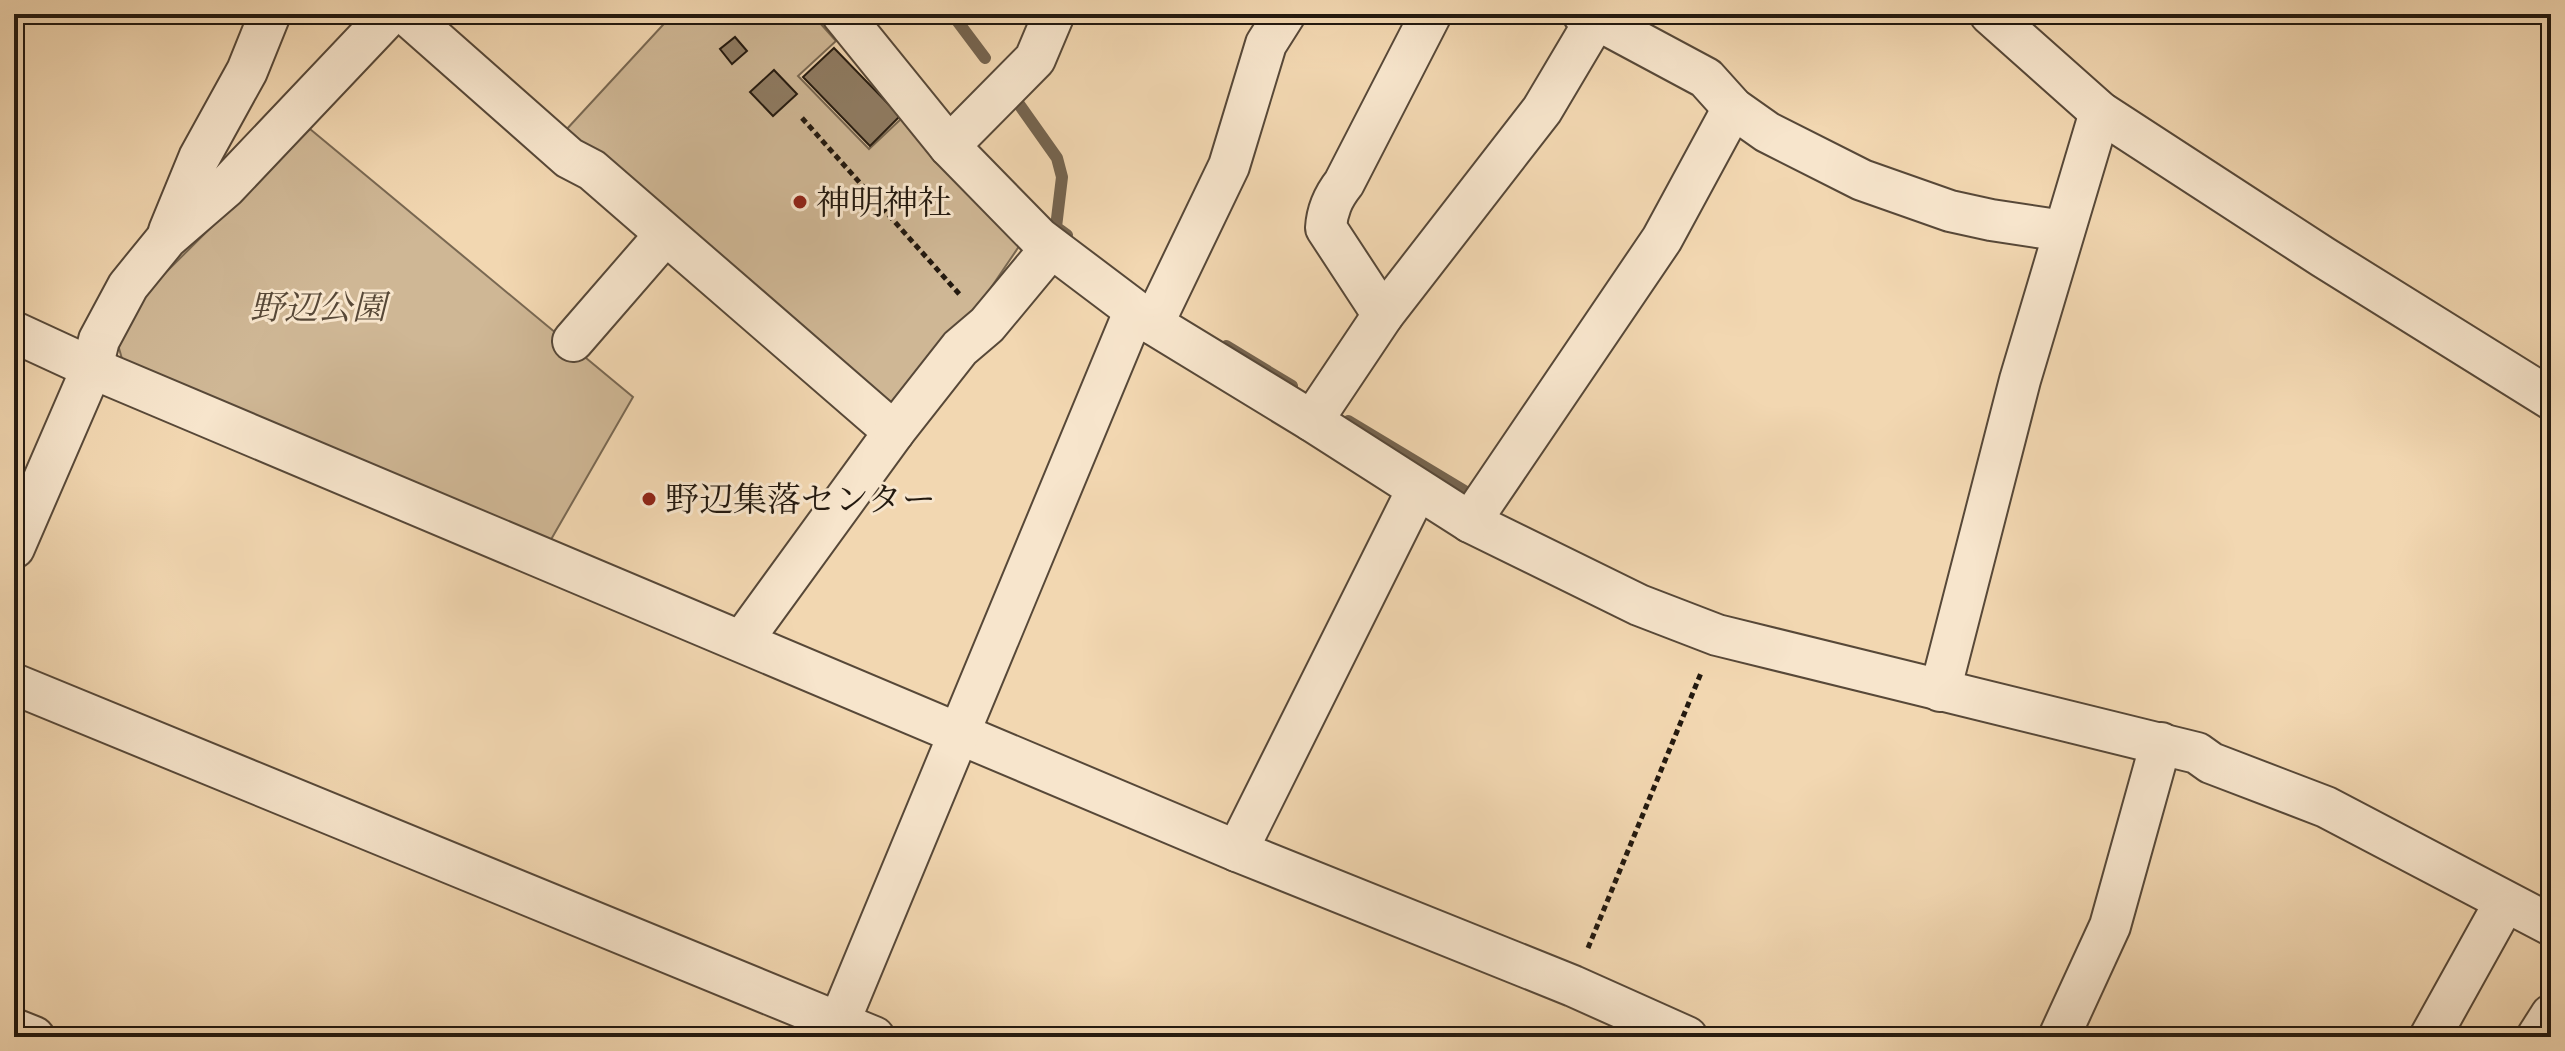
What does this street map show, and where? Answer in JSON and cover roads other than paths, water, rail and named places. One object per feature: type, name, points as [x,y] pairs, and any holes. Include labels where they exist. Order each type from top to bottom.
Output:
[{"type":"street","points":[[167,238],[199,158],[247,71],[270,14]]},
{"type":"street","points":[[14,548],[92,368],[99,340],[128,286],[167,238],[226,187],[390,14]]},
{"type":"street","points":[[406,14],[569,158],[592,170],[894,432]]},
{"type":"street","points":[[842,14],[949,146],[1051,248],[1144,318],[1470,522],[1639,605],[1717,635],[2197,753],[2211,763],[2326,807],[2551,925]]},
{"type":"street","points":[[949,146],[1035,59],[1054,14]]},
{"type":"street","points":[[14,684],[849,1032],[961,734],[1144,318],[1229,166],[1266,44],[1285,14]]},
{"type":"street","points":[[1383,315],[1326,228],[1326,218],[1333,196],[1344,183],[1431,14]]},
{"type":"street","points":[[1990,14],[2100,112],[2323,257],[2551,399]]},
{"type":"street","points":[[1312,421],[1383,315],[1542,110],[1590,16],[1706,78],[1733,108],[1767,132],[1862,180],[1950,211],[2064,231]]},
{"type":"street","points":[[1470,522],[1662,239],[1733,108]]},
{"type":"street","points":[[1940,691],[1989,493],[2100,112]]},
{"type":"street","points":[[573,341],[665,235]]},
{"type":"street","points":[[742,641],[894,432],[960,348],[987,325],[1051,248]]},
{"type":"street","points":[[14,332],[92,368],[1237,851],[1573,986],[1687,1037]]},
{"type":"street","points":[[1237,851],[1417,490]]},
{"type":"street","points":[[2059,1037],[2110,926],[2161,743]]},
{"type":"street","points":[[2430,1037],[2505,902]]},
{"type":"street","points":[[2537,1037],[2551,1015]]},
{"type":"street","points":[[14,1029],[34,1037]]},
{"type":"waterway","points":[[952,14],[985,58]]},
{"type":"waterway","points":[[1016,100],[1057,158],[1062,177],[1056,227],[1067,235]]},
{"type":"waterway","points":[[1226,346],[1292,386]]},
{"type":"waterway","points":[[1348,421],[1466,492]]},
{"type":"place","name":"神明神社","points":[[800,202]]},
{"type":"place","name":"野辺集落センター","points":[[649,499]]},
{"type":"park label","name":"野辺公園","points":[[318,307]]}]
